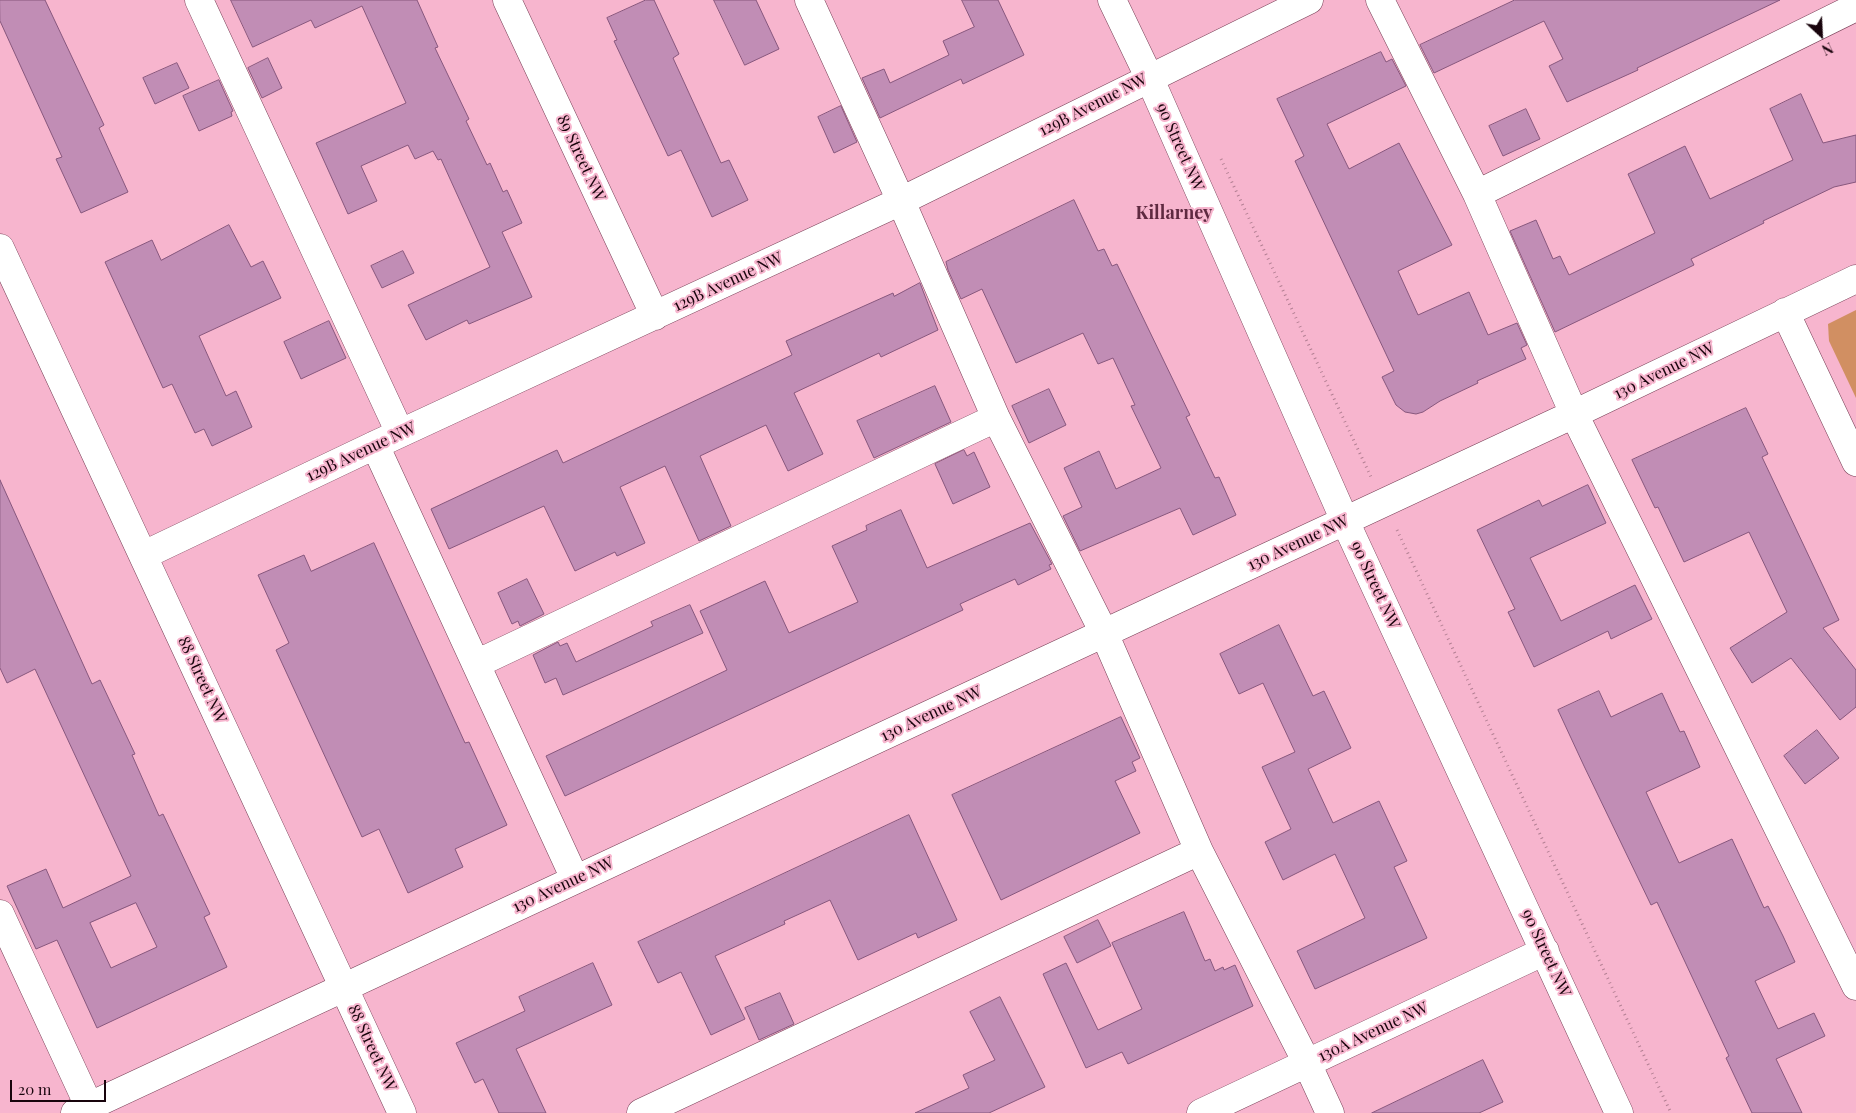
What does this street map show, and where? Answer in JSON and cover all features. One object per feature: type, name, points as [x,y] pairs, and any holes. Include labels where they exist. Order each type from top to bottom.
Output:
[{"type":"street","points":[[198,0],[400,433]]},
{"type":"street","name":"89 Street NW","points":[[507,0],[655,316]]},
{"type":"street","points":[[809,0],[901,201],[996,418],[1104,633],[1199,851],[1307,1063],[1330,1113]]},
{"type":"street","name":"90 Street NW","points":[[1112,0],[1149,77],[1345,521],[1619,1113]]},
{"type":"street","name":"129B Avenue NW","points":[[144,555],[375,444],[901,201],[1149,77],[1309,0]]},
{"type":"street","points":[[1380,0],[1477,194],[1574,414],[1848,947],[1856,986]]},
{"type":"street","points":[[1477,194],[1856,7]]},
{"type":"street","name":"88 Street NW","points":[[3,261],[144,555],[402,1113]]},
{"type":"street","name":"130 Avenue NW","points":[[82,1110],[1574,414],[1856,279]]},
{"type":"street","points":[[1785,312],[1856,462]]},
{"type":"street","points":[[476,664],[996,418]]},
{"type":"street","points":[[375,444],[575,880]]},
{"type":"street","points":[[641,1113],[1199,851]]},
{"type":"street","points":[[0,914],[82,1110]]},
{"type":"street","name":"130A Avenue NW","points":[[1201,1113],[1545,951]]},
{"type":"path","points":[[1219,154],[1671,1113]]},
{"type":"shaded area","points":[[1856,310],[1856,398],[1829,341],[1828,324]]},
{"type":"building","points":[[0,0],[45,0],[104,125],[99,128],[128,192],[81,213],[56,159],[62,157],[0,21]]},
{"type":"building","points":[[231,0],[417,0],[438,47],[435,48],[469,119],[466,121],[487,165],[490,163],[503,192],[507,190],[522,223],[502,232],[532,297],[469,324],[467,320],[426,340],[408,305],[490,267],[441,159],[438,160],[433,151],[415,159],[408,145],[361,166],[377,201],[348,214],[316,143],[406,103],[362,6],[315,28],[311,20],[253,47]]},
{"type":"building","points":[[646,0],[654,0],[679,54],[673,58],[721,163],[729,160],[748,200],[712,217],[681,150],[668,156],[614,41],[617,40],[607,18]]},
{"type":"building","points":[[714,0],[756,0],[779,49],[745,65]]},
{"type":"building","points":[[962,0],[998,0],[1024,55],[963,84],[961,79],[880,118],[862,78],[884,69],[890,83],[949,55],[943,41],[974,27]]},
{"type":"building","points":[[1515,0],[1780,0],[1637,68],[1638,70],[1567,102],[1549,66],[1563,59],[1544,21],[1434,73],[1420,45]]},
{"type":"building","points":[[1381,52],[1386,62],[1392,59],[1406,86],[1327,124],[1349,169],[1399,143],[1452,245],[1398,271],[1418,315],[1469,292],[1488,335],[1517,323],[1527,345],[1521,348],[1526,359],[1477,381],[1478,383],[1416,414],[1405,412],[1396,405],[1382,377],[1394,371],[1295,161],[1304,156],[1277,99]]},
{"type":"building","points":[[268,58],[282,88],[262,98],[248,68]]},
{"type":"building","points":[[177,63],[189,88],[155,104],[143,78]]},
{"type":"building","points":[[219,80],[233,111],[231,112],[232,116],[199,131],[183,96]]},
{"type":"building","points":[[1801,94],[1823,143],[1856,135],[1856,182],[1834,187],[1763,221],[1764,223],[1691,259],[1694,265],[1555,332],[1510,231],[1536,220],[1553,259],[1560,256],[1569,275],[1655,233],[1628,174],[1685,146],[1710,199],[1793,160],[1770,109]]},
{"type":"building","points":[[841,106],[857,142],[834,153],[818,117]]},
{"type":"building","points":[[1526,109],[1540,139],[1503,156],[1489,126]]},
{"type":"building","points":[[1074,200],[1098,251],[1104,249],[1112,266],[1117,264],[1190,415],[1186,417],[1215,478],[1219,477],[1236,515],[1193,535],[1180,508],[1080,551],[1063,516],[1082,507],[1064,468],[1099,451],[1116,489],[1161,468],[1131,406],[1135,405],[1113,358],[1098,364],[1083,333],[1016,363],[982,289],[961,299],[948,270],[946,262]]},
{"type":"building","points":[[229,225],[251,267],[263,261],[281,298],[199,336],[226,396],[236,391],[252,427],[212,446],[204,429],[195,433],[172,384],[163,388],[105,262],[152,240],[161,260]]},
{"type":"building","points":[[403,251],[414,273],[382,288],[371,266]]},
{"type":"building","points":[[920,283],[938,330],[881,357],[879,353],[794,393],[823,454],[788,471],[766,425],[700,456],[731,526],[699,541],[665,466],[620,487],[645,543],[617,556],[615,552],[575,571],[544,506],[449,549],[431,509],[557,450],[563,463],[792,355],[786,341],[893,293],[894,296]]},
{"type":"building","points":[[329,321],[346,358],[301,379],[284,342]]},
{"type":"building","points":[[935,386],[951,422],[874,458],[857,421]]},
{"type":"building","points":[[1049,389],[1066,425],[1029,443],[1012,406]]},
{"type":"building","points":[[1746,408],[1768,454],[1762,457],[1839,620],[1823,628],[1856,670],[1856,707],[1840,720],[1791,658],[1752,683],[1730,648],[1787,612],[1749,532],[1684,562],[1658,507],[1655,508],[1632,460]]},
{"type":"building","points":[[964,450],[967,456],[974,452],[990,487],[953,504],[935,464]]},
{"type":"building","points":[[0,480],[92,684],[100,680],[135,754],[132,755],[159,816],[163,814],[210,914],[204,917],[227,967],[97,1028],[57,940],[36,949],[7,886],[46,869],[63,908],[131,876],[35,669],[7,683],[0,668]],"holes":[[[136,903],[157,947],[111,968],[90,923]]]},
{"type":"building","points":[[1588,485],[1606,523],[1530,558],[1561,621],[1635,585],[1652,619],[1611,639],[1608,631],[1534,667],[1508,612],[1515,609],[1477,530],[1539,500],[1542,506]]},
{"type":"building","points":[[901,510],[927,568],[1030,523],[1052,564],[1049,565],[1051,569],[1018,585],[1015,579],[960,604],[963,610],[565,796],[546,756],[727,670],[700,611],[765,581],[789,633],[858,602],[832,546],[867,530],[866,526]]},
{"type":"building","points":[[374,543],[465,743],[469,742],[507,825],[455,849],[463,867],[408,893],[379,829],[362,837],[276,650],[289,643],[258,575],[304,555],[311,571]]},
{"type":"building","points":[[527,579],[544,614],[520,626],[518,621],[512,624],[498,593]]},
{"type":"building","points":[[690,605],[703,633],[563,695],[556,678],[545,683],[533,655],[558,642],[560,646],[567,643],[576,662],[653,626],[651,622]]},
{"type":"building","points":[[1279,625],[1313,696],[1324,691],[1351,748],[1308,769],[1333,823],[1379,801],[1407,861],[1394,867],[1427,938],[1315,989],[1297,951],[1365,918],[1335,854],[1283,880],[1265,842],[1291,829],[1262,767],[1295,752],[1263,683],[1239,694],[1220,654]]},
{"type":"building","points":[[1599,691],[1611,717],[1662,693],[1680,732],[1684,731],[1700,767],[1646,792],[1679,863],[1732,839],[1764,908],[1768,906],[1783,936],[1795,962],[1755,981],[1778,1029],[1814,1013],[1825,1036],[1776,1059],[1802,1113],[1752,1113],[1726,1058],[1729,1056],[1657,902],[1651,905],[1584,766],[1558,710]]},
{"type":"building","points":[[1121,717],[1140,758],[1132,762],[1136,771],[1115,781],[1140,833],[1001,900],[952,795]]},
{"type":"building","points":[[1817,730],[1839,758],[1805,784],[1784,756]]},
{"type":"building","points":[[909,815],[957,920],[918,938],[916,933],[858,960],[830,900],[784,921],[785,924],[715,956],[745,1019],[711,1035],[681,972],[658,983],[638,942]]},
{"type":"building","points":[[1184,912],[1205,961],[1210,959],[1215,971],[1223,967],[1224,970],[1235,965],[1253,1006],[1128,1064],[1122,1052],[1086,1068],[1043,974],[1066,963],[1098,1030],[1142,1009],[1112,943]]},
{"type":"building","points":[[1098,920],[1111,946],[1077,963],[1064,937]]},
{"type":"building","points":[[593,963],[612,1005],[516,1049],[546,1113],[499,1113],[483,1079],[475,1083],[456,1043],[525,1011],[519,997]]},
{"type":"building","points":[[780,993],[794,1024],[759,1040],[745,1008]]},
{"type":"building","points":[[1000,997],[1045,1087],[989,1113],[915,1113],[969,1088],[963,1075],[995,1060],[970,1012]]},
{"type":"building","points":[[1483,1060],[1503,1102],[1479,1113],[1372,1113]]},
{"type":"district","name":"Killarney","points":[[1174,213]]}]
